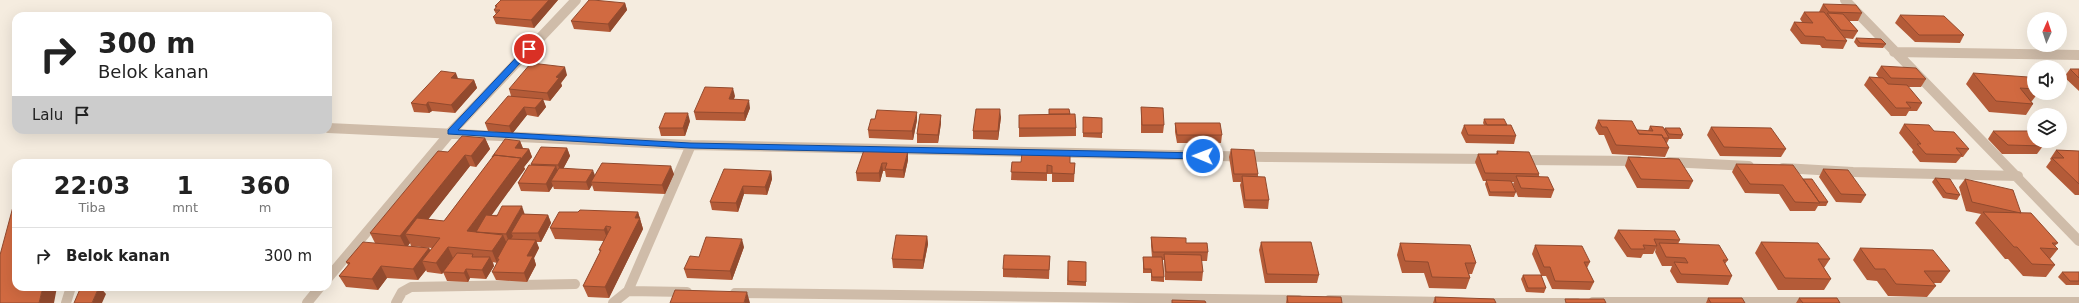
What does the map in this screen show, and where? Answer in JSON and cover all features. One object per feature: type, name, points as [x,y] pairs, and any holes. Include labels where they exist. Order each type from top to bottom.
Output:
[{"type":"street","points":[[332,273],[451,132],[576,0]]},
{"type":"street","points":[[1845,0],[1894,52],[2018,176],[2079,240]]},
{"type":"street","points":[[1894,52],[2079,55]]},
{"type":"street","points":[[332,128],[451,132],[690,145],[1266,158],[1498,159]]},
{"type":"street","points":[[613,303],[628,291],[690,145]]},
{"type":"street","points":[[1513,160],[1646,162]]},
{"type":"street","points":[[1662,162],[1766,166],[1853,172],[2018,176]]},
{"type":"street","points":[[396,303],[402,292],[411,287],[575,284]]},
{"type":"street","points":[[66,303],[70,291]]},
{"type":"street","points":[[307,303],[317,291]]},
{"type":"street","points":[[628,291],[700,292]]},
{"type":"street","points":[[724,292],[1459,302]]},
{"type":"street","points":[[1475,302],[2079,302]]},
{"type":"building","points":[[501,0],[549,0],[531,20],[493,17],[500,10],[494,10],[497,6],[495,6]]},
{"type":"building","points":[[589,0],[625,3],[608,24],[571,21]]},
{"type":"building","points":[[1823,4],[1856,5],[1862,13],[1829,12]]},
{"type":"building","points":[[1804,12],[1824,12],[1847,41],[1826,40],[1824,37],[1805,36],[1794,22],[1813,23]]},
{"type":"building","points":[[1827,13],[1843,14],[1858,31],[1841,30]]},
{"type":"building","points":[[1900,15],[1944,16],[1964,35],[1919,35]]},
{"type":"building","points":[[1856,38],[1881,39],[1886,44],[1860,43]]},
{"type":"building","points":[[531,63],[565,67],[556,77],[559,78],[547,93],[509,89]]},
{"type":"building","points":[[1881,66],[1916,68],[1926,79],[1891,78]]},
{"type":"building","points":[[2070,69],[2079,69],[2079,78]]},
{"type":"building","points":[[441,71],[456,73],[451,78],[474,80],[451,105],[428,102],[426,105],[411,103]]},
{"type":"building","points":[[1973,73],[2027,77],[2027,88],[2020,88],[2027,97],[2027,100],[2030,100],[2033,104],[1996,101]]},
{"type":"building","points":[[1869,77],[1883,78],[1888,84],[1907,85],[1922,103],[1906,102],[1911,108],[1896,108]]},
{"type":"building","points":[[705,87],[733,88],[729,99],[749,100],[744,113],[694,112]]},
{"type":"building","points":[[508,96],[543,99],[535,108],[524,107],[509,126],[485,123]]},
{"type":"building","points":[[1141,107],[1163,108],[1164,125],[1142,125]]},
{"type":"building","points":[[976,109],[1000,109],[998,131],[973,131]]},
{"type":"building","points":[[1049,109],[1069,109],[1070,114],[1049,114]]},
{"type":"building","points":[[877,110],[917,112],[912,131],[868,130],[871,119],[875,119]]},
{"type":"building","points":[[665,113],[688,113],[683,128],[659,128]]},
{"type":"building","points":[[920,114],[941,115],[938,135],[917,134]]},
{"type":"building","points":[[1075,114],[1076,128],[1019,128],[1019,115]]},
{"type":"building","points":[[1083,117],[1102,118],[1102,133],[1083,133]]},
{"type":"building","points":[[1484,119],[1504,119],[1507,125],[1487,125]]},
{"type":"building","points":[[1598,120],[1632,121],[1639,134],[1662,135],[1669,148],[1616,145],[1607,127],[1602,127]]},
{"type":"building","points":[[1175,123],[1220,123],[1222,135],[1177,135]]},
{"type":"building","points":[[1904,124],[1929,125],[1934,131],[1954,132],[1969,149],[1956,148],[1962,155],[1926,154],[1917,144],[1921,144]]},
{"type":"building","points":[[1464,125],[1511,125],[1516,136],[1468,135]]},
{"type":"building","points":[[1650,126],[1663,127],[1669,138],[1663,138],[1662,135],[1639,134],[1637,130],[1653,131]]},
{"type":"building","points":[[1711,127],[1771,128],[1786,149],[1724,147]]},
{"type":"building","points":[[1665,128],[1680,128],[1683,135],[1669,134]]},
{"type":"building","points":[[1993,131],[2027,131],[2027,146],[2008,145]]},
{"type":"building","points":[[462,136],[485,138],[471,156],[465,155],[400,236],[370,233],[438,151],[448,152]]},
{"type":"building","points":[[505,139],[520,141],[515,148],[529,149],[521,159],[494,155],[492,157]]},
{"type":"building","points":[[541,147],[567,148],[558,165],[531,164]]},
{"type":"building","points":[[1231,149],[1254,150],[1258,174],[1234,174]]},
{"type":"building","points":[[864,150],[908,151],[903,170],[885,169],[887,163],[882,163],[879,173],[856,173]]},
{"type":"building","points":[[2056,150],[2079,151],[2079,184],[2052,158],[2064,158]]},
{"type":"building","points":[[1497,151],[1529,152],[1539,174],[1485,173],[1478,154],[1498,154]]},
{"type":"building","points":[[1022,153],[1070,154],[1070,163],[1075,163],[1074,174],[1052,173],[1052,166],[1047,165],[1047,173],[1011,172],[1012,162],[1021,162]]},
{"type":"building","points":[[494,155],[521,158],[467,231],[503,235],[492,251],[448,247],[436,263],[422,261],[440,238],[405,234],[417,218],[444,221]]},
{"type":"building","points":[[1628,157],[1679,159],[1693,181],[1641,179]]},
{"type":"building","points":[[602,163],[671,166],[662,185],[591,182]]},
{"type":"building","points":[[1736,164],[1793,165],[1820,203],[1795,202],[1783,185],[1750,184]]},
{"type":"building","points":[[529,165],[556,166],[546,184],[518,183]]},
{"type":"building","points":[[559,168],[593,170],[586,182],[551,181]]},
{"type":"building","points":[[724,169],[771,171],[765,187],[743,186],[736,203],[710,202]]},
{"type":"building","points":[[1823,169],[1848,170],[1866,195],[1841,194]]},
{"type":"building","points":[[1242,176],[1265,177],[1269,200],[1245,200]]},
{"type":"building","points":[[1516,176],[1548,177],[1554,190],[1521,188]]},
{"type":"building","points":[[1935,178],[1950,179],[1960,195],[1946,193]]},
{"type":"building","points":[[1803,179],[1812,179],[1828,202],[1819,202]]},
{"type":"building","points":[[1965,179],[2013,190],[2021,213],[1972,202]]},
{"type":"building","points":[[1486,180],[1511,181],[1516,192],[1490,192]]},
{"type":"building","points":[[502,206],[522,206],[506,234],[476,232],[486,215],[497,216]]},
{"type":"building","points":[[12,210],[12,291],[42,291],[39,303],[0,303],[0,255]]},
{"type":"building","points":[[580,210],[638,212],[635,218],[640,218],[605,287],[583,286],[611,227],[606,226],[604,230],[550,228],[559,212],[578,212]]},
{"type":"building","points":[[1983,212],[2031,213],[2058,243],[2052,243],[2058,249],[2040,248],[2055,265],[2032,264],[2017,247],[2014,247]]},
{"type":"building","points":[[522,214],[548,215],[538,233],[511,233]]},
{"type":"building","points":[[1618,230],[1675,231],[1680,240],[1654,239],[1657,246],[1643,245],[1645,249],[1631,249]]},
{"type":"building","points":[[896,235],[927,236],[923,260],[892,259]]},
{"type":"building","points":[[706,237],[742,239],[730,271],[684,269],[690,256],[699,257]]},
{"type":"building","points":[[1151,237],[1186,238],[1186,243],[1207,243],[1208,252],[1153,252]]},
{"type":"building","points":[[508,239],[536,240],[527,256],[533,256],[524,273],[492,272]]},
{"type":"building","points":[[363,242],[429,248],[413,269],[381,266],[372,279],[339,276],[350,263],[346,262]]},
{"type":"building","points":[[1261,242],[1311,242],[1319,275],[1267,274]]},
{"type":"building","points":[[1761,242],[1818,243],[1830,259],[1818,259],[1831,279],[1785,278]]},
{"type":"building","points":[[1400,243],[1470,245],[1476,263],[1465,263],[1470,278],[1432,277],[1428,262],[1405,261]]},
{"type":"building","points":[[1659,243],[1719,245],[1728,260],[1723,260],[1732,276],[1681,274],[1674,262],[1688,263],[1685,258],[1666,257]]},
{"type":"building","points":[[1535,245],[1582,246],[1590,262],[1584,262],[1594,282],[1555,281],[1550,267],[1544,267]]},
{"type":"building","points":[[1860,248],[1933,250],[1950,271],[1924,271],[1936,286],[1896,284],[1885,269],[1875,269]]},
{"type":"building","points":[[457,253],[473,254],[472,257],[490,257],[482,270],[466,269],[464,273],[443,272]]},
{"type":"building","points":[[1164,254],[1201,255],[1203,272],[1166,272]]},
{"type":"building","points":[[1004,255],[1050,256],[1049,270],[1003,269]]},
{"type":"building","points":[[1143,257],[1162,257],[1164,277],[1152,277],[1151,269],[1144,269]]},
{"type":"building","points":[[1068,261],[1086,262],[1086,282],[1068,281]]},
{"type":"building","points":[[2062,272],[2079,272],[2079,281],[2070,281]]},
{"type":"building","points":[[1523,275],[1541,275],[1546,288],[1528,288]]},
{"type":"building","points":[[675,290],[747,292],[744,303],[670,303]]},
{"type":"building","points":[[79,291],[97,291],[92,303],[74,303]]},
{"type":"building","points":[[1287,296],[1341,297],[1342,303],[1288,303]]},
{"type":"building","points":[[1435,297],[1494,299],[1496,303],[1436,303]]},
{"type":"building","points":[[1708,298],[1742,298],[1745,303],[1711,303]]},
{"type":"building","points":[[1799,298],[1837,298],[1840,303],[1803,303]]},
{"type":"building","points":[[1565,299],[1604,299],[1606,303],[1566,303]]},
{"type":"building","points":[[1172,300],[1205,301],[1206,303],[1172,303]]},
{"type":"route","points":[[529,49],[451,132],[690,145],[1203,156]]}]
